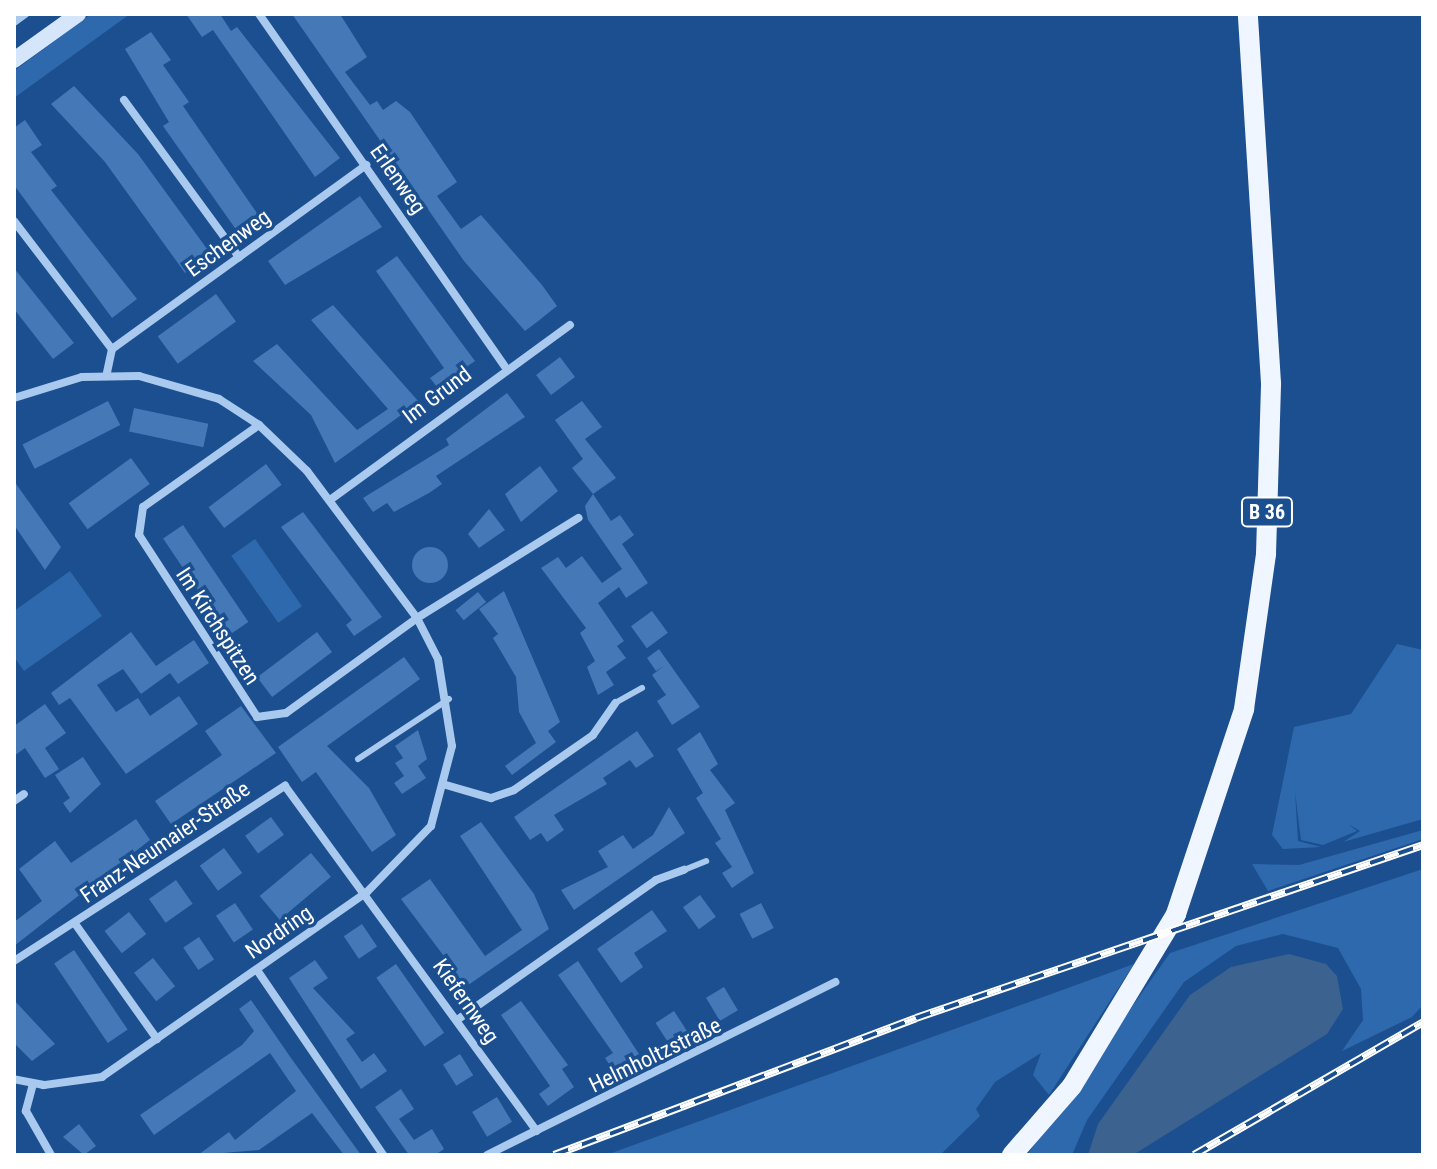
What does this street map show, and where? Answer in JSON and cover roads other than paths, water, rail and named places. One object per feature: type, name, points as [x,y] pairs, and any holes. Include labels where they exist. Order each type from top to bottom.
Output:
[{"type":"main road","name":"B 36","points":[[1012,1155],[1072,1086],[1176,914],[1224,786],[1244,709],[1266,554],[1271,383],[1248,14]]},
{"type":"street","points":[[14,22],[25,14]]},
{"type":"street","points":[[14,60],[78,14]]},
{"type":"street","name":"Erlenweg","points":[[259,14],[505,366]]},
{"type":"street","points":[[124,100],[239,257]]},
{"type":"street","name":"Eschenweg","points":[[112,349],[366,165]]},
{"type":"street","points":[[14,221],[112,349],[107,373]]},
{"type":"street","name":"Im Grund","points":[[330,500],[505,366],[570,325]]},
{"type":"street","name":"Nordring","points":[[14,398],[107,373],[184,386],[259,425],[330,500],[417,618],[449,699],[446,785],[417,846],[367,892],[102,1077],[33,1084],[14,1079]]},
{"type":"street","name":"Im Kirchspitzen","points":[[259,425],[143,507],[139,535],[257,717],[286,713],[417,618]]},
{"type":"street","points":[[417,618],[578,518]]},
{"type":"street","points":[[446,785],[491,798],[514,790],[593,735],[615,703]]},
{"type":"street","name":"Franz-Neumaier-Straße","points":[[14,961],[76,925],[285,786],[367,892]]},
{"type":"street","points":[[14,801],[24,794]]},
{"type":"street","points":[[457,1020],[656,880],[684,870]]},
{"type":"street","name":"Kiefernweg","points":[[367,892],[537,1131]]},
{"type":"street","name":"Franz-Neumaier-Straße","points":[[76,925],[157,1039]]},
{"type":"street","points":[[257,970],[383,1155]]},
{"type":"street","name":"Helmholtzstraße","points":[[487,1155],[835,982]]},
{"type":"street","points":[[33,1084],[26,1111],[51,1155]]},
{"type":"lane","points":[[615,703],[642,688]]},
{"type":"lane","points":[[358,759],[449,699]]},
{"type":"lane","points":[[684,870],[706,861]]},
{"type":"railway","points":[[554,1155],[916,1018],[1423,845]]},
{"type":"railway","points":[[1194,1155],[1423,1022]]}]
